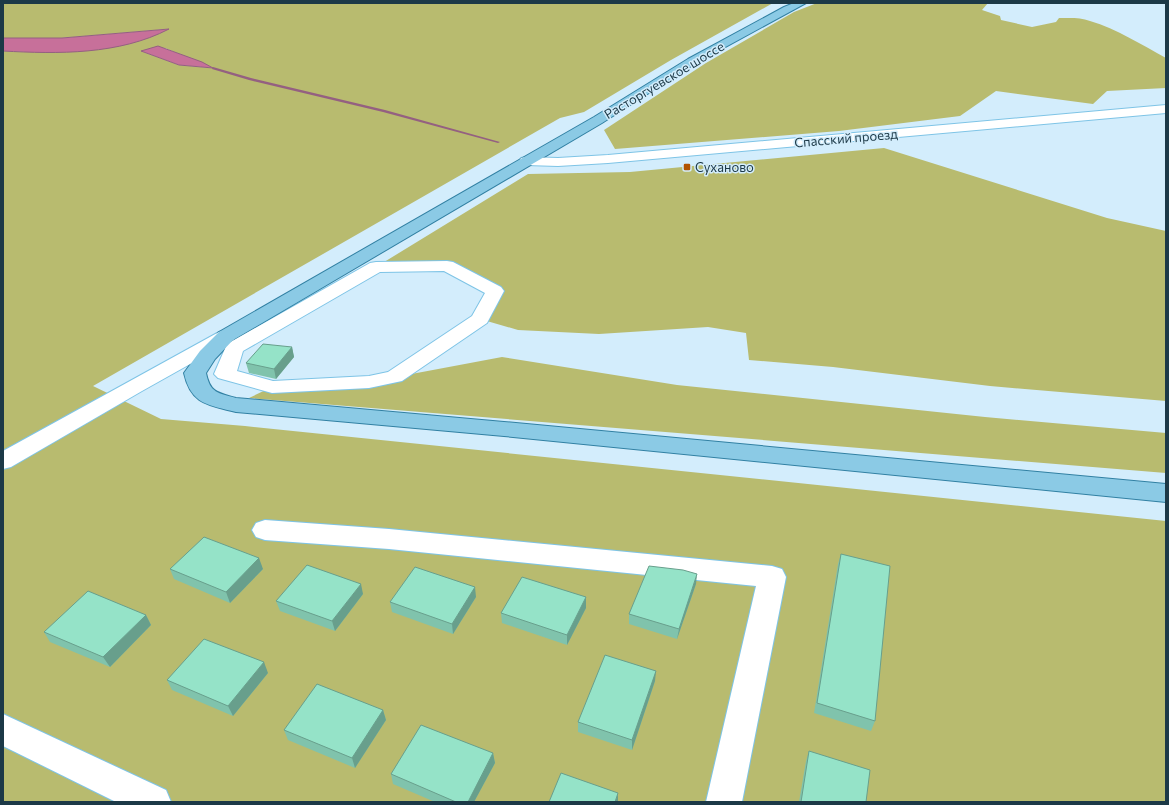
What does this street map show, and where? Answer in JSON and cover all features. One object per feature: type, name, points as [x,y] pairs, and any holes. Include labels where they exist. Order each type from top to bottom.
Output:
[{"type":"main road","name":"Расторгуевское шоссе","points":[[802,3],[692,61],[598,120],[226,336],[207,355],[195,373],[198,387],[210,398],[236,405],[1166,493]]},
{"type":"street","name":"Спасский проезд","points":[[526,161],[558,162],[608,160],[1166,109]]},
{"type":"street","points":[[447,266],[494,291],[480,319],[395,377],[369,382],[272,387],[224,374],[234,348],[376,267],[447,266]]},
{"type":"street","points":[[3,461],[134,386],[226,336]]},
{"type":"street","points":[[265,530],[389,538],[772,577],[724,802]]},
{"type":"street","points":[[3,728],[153,802]]},
{"type":"green space","points":[[3,3],[773,3],[671,60],[584,112],[560,118],[93,386],[161,419],[245,426],[1166,521],[1166,802],[3,802],[3,51],[43,52],[87,50],[131,43],[168,29],[62,38],[3,38]],"holes":[[[165,48],[212,68],[179,65],[141,51]]]},
{"type":"green space","points":[[817,3],[988,3],[982,10],[1000,16],[1001,20],[1032,27],[1056,22],[1059,18],[1082,19],[1100,24],[1120,33],[1166,58],[1166,88],[1107,91],[1093,104],[996,91],[960,116],[839,131],[615,149],[604,130],[706,63],[794,12]]},
{"type":"green space","points":[[884,148],[1107,218],[1166,231],[1166,401],[990,386],[833,367],[749,360],[746,333],[708,327],[599,334],[518,330],[480,319],[494,291],[447,266],[376,267],[528,174],[630,172]]},
{"type":"green space","points":[[502,357],[677,385],[985,417],[1166,433],[1166,473],[249,398],[272,387],[369,382]]},
{"type":"shaded area","points":[[169,29],[150,38],[130,44],[88,51],[3,51],[3,38],[62,38]]},
{"type":"shaded area","points":[[158,46],[202,62],[213,68],[179,65],[141,51]]},
{"type":"building","points":[[263,344],[292,347],[274,369],[246,363]]},
{"type":"building","points":[[204,537],[259,558],[226,592],[170,569]]},
{"type":"building","points":[[841,554],[890,566],[875,721],[817,703]]},
{"type":"building","points":[[307,565],[361,584],[332,621],[276,601]]},
{"type":"building","points":[[649,566],[683,570],[697,574],[679,629],[629,614]]},
{"type":"building","points":[[415,567],[475,587],[452,624],[390,602]]},
{"type":"building","points":[[522,577],[586,597],[567,635],[501,613]]},
{"type":"building","points":[[88,591],[146,615],[103,657],[44,632]]},
{"type":"building","points":[[204,639],[264,662],[228,706],[167,680]]},
{"type":"building","points":[[605,655],[656,671],[632,740],[578,722]]},
{"type":"building","points":[[317,684],[383,710],[352,758],[284,730]]},
{"type":"building","points":[[421,725],[493,753],[468,802],[456,802],[391,774]]},
{"type":"building","points":[[809,751],[870,770],[866,802],[801,802]]},
{"type":"building","points":[[561,773],[618,793],[615,802],[549,802]]},
{"type":"waterway","points":[[213,68],[250,79],[384,111],[498,142]]},
{"type":"place","name":"Суханово","points":[[687,167]]}]
